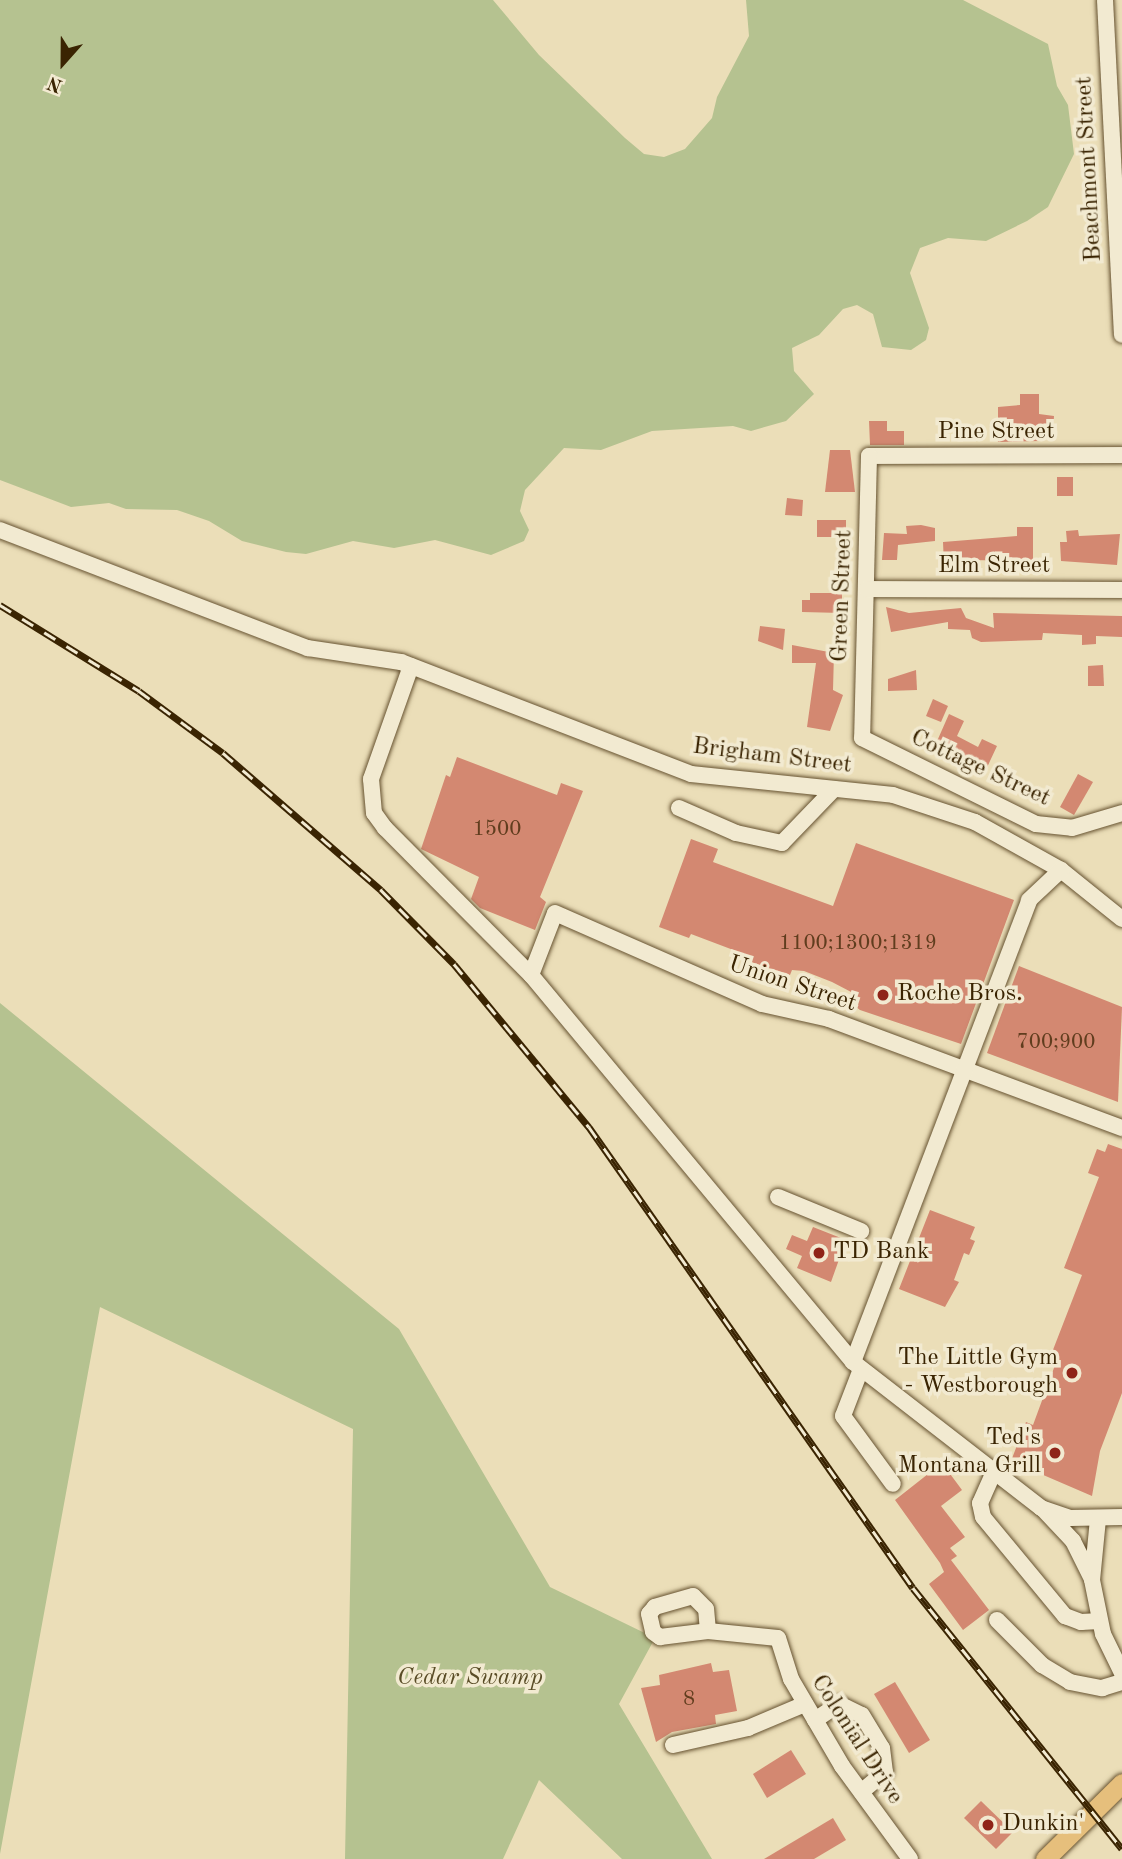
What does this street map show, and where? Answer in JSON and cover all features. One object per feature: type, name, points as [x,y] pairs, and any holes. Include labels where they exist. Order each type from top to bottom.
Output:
[{"type":"main road","points":[[1048,1858],[1122,1783]]},
{"type":"street","name":"Beachmont Street","points":[[1105,0],[1116,151],[1122,335]]},
{"type":"street","name":"Pine Street","points":[[869,456],[1122,455]]},
{"type":"street","name":"Green Street","points":[[862,737],[869,456]]},
{"type":"street","name":"Brigham Street","points":[[0,530],[308,648],[406,664],[691,774],[893,795],[975,822],[1061,870],[1122,919]]},
{"type":"street","name":"Elm Street","points":[[867,589],[1122,590]]},
{"type":"street","points":[[406,664],[374,766],[374,813],[531,975],[857,1366],[993,1474],[1041,1508],[1073,1541],[1092,1580],[1100,1621],[1122,1673]]},
{"type":"street","name":"Cottage Street","points":[[862,737],[1036,824],[1072,828],[1122,813]]},
{"type":"street","points":[[679,808],[736,833],[782,843],[834,789]]},
{"type":"street","points":[[893,1484],[843,1416],[857,1366],[964,1069],[1029,900],[1061,870]]},
{"type":"street","name":"Union Street","points":[[531,975],[555,913],[762,1004],[829,1019],[1122,1128]]},
{"type":"street","points":[[778,1197],[861,1231]]},
{"type":"street","points":[[993,1474],[980,1503],[983,1517],[1065,1615],[1081,1622],[1100,1621]]},
{"type":"street","points":[[1041,1508],[1070,1518],[1122,1517]]},
{"type":"street","points":[[1092,1580],[1098,1519]]},
{"type":"street","points":[[997,1620],[1028,1654],[1070,1682],[1102,1688],[1122,1682]]},
{"type":"street","name":"Colonial Drive","points":[[708,1631],[778,1638],[790,1679],[861,1792],[910,1859]]},
{"type":"street","points":[[673,1745],[748,1728],[805,1704]]},
{"type":"street","points":[[815,1720],[839,1704],[862,1715],[881,1748],[886,1772],[861,1792]]},
{"type":"green space","points":[[0,0],[493,0],[539,55],[625,138],[644,154],[664,157],[685,149],[712,118],[717,97],[749,36],[746,0],[963,0],[1048,44],[1057,86],[1068,105],[1074,154],[1048,207],[1027,221],[986,241],[948,238],[920,248],[910,273],[929,328],[926,340],[911,350],[882,347],[873,314],[857,305],[843,309],[819,335],[792,348],[794,371],[814,394],[786,421],[751,431],[733,426],[652,431],[601,450],[564,448],[525,490],[520,511],[529,530],[524,541],[491,555],[435,540],[394,548],[353,541],[306,554],[286,552],[242,541],[209,521],[177,510],[126,509],[109,503],[71,507],[0,480]]},
{"type":"green space","name":"Cedar Swamp","points":[[0,1003],[399,1329],[550,1587],[655,1638],[619,1704],[712,1859],[622,1859],[539,1780],[503,1859],[345,1859],[353,1429],[100,1307],[0,1854]]},
{"type":"building","points":[[1020,394],[1039,394],[1039,414],[1054,416],[1053,434],[1042,441],[998,442],[998,407],[1020,405]]},
{"type":"building","points":[[869,421],[887,421],[887,431],[904,431],[904,445],[870,445]]},
{"type":"building","points":[[830,450],[850,450],[855,492],[825,492]]},
{"type":"building","points":[[1057,477],[1073,477],[1073,496],[1057,496]]},
{"type":"building","points":[[787,498],[803,500],[802,516],[785,515]]},
{"type":"building","points":[[817,520],[846,520],[846,537],[817,537]]},
{"type":"building","points":[[906,526],[935,528],[935,541],[898,545],[897,560],[882,560],[884,533],[907,534]]},
{"type":"building","points":[[1017,527],[1033,527],[1033,561],[968,560],[968,565],[944,566],[943,542],[1017,536]]},
{"type":"building","points":[[1078,530],[1079,536],[1120,534],[1117,565],[1061,561],[1060,542],[1067,542],[1066,531]]},
{"type":"building","points":[[810,593],[842,593],[842,613],[802,612],[802,600],[810,600]]},
{"type":"building","points":[[886,607],[909,613],[961,608],[966,618],[994,628],[993,613],[1122,616],[1122,637],[1096,636],[1096,644],[1082,645],[1082,635],[1043,633],[1042,640],[981,642],[972,638],[970,630],[948,629],[948,622],[891,632]]},
{"type":"building","points":[[760,626],[785,629],[783,650],[758,641]]},
{"type":"building","points":[[792,645],[834,653],[833,690],[843,695],[830,731],[807,727],[816,663],[792,663]]},
{"type":"building","points":[[1103,665],[1104,686],[1088,686],[1088,666]]},
{"type":"building","points":[[916,670],[917,690],[888,691],[888,679]]},
{"type":"building","points":[[933,699],[948,706],[941,722],[926,716]]},
{"type":"building","points":[[949,714],[964,721],[957,736],[978,747],[982,739],[997,746],[983,776],[967,769],[970,763],[934,748]]},
{"type":"building","points":[[457,757],[557,795],[561,783],[583,791],[540,897],[546,902],[535,930],[480,908],[471,899],[479,877],[421,849],[446,775],[450,777]]},
{"type":"building","points":[[1078,774],[1093,782],[1074,815],[1060,807]]},
{"type":"building","points":[[691,839],[718,849],[713,862],[833,906],[856,843],[1014,900],[961,1044],[860,1010],[851,1003],[855,994],[804,971],[792,970],[790,975],[733,956],[736,951],[691,934],[689,938],[659,927]]},
{"type":"building","points":[[1019,966],[1122,1007],[1118,1102],[987,1053]]},
{"type":"building","points":[[1108,1144],[1122,1149],[1122,1393],[1100,1451],[1092,1496],[1011,1461],[1026,1422],[1033,1425],[1058,1357],[1051,1355],[1082,1275],[1064,1268],[1099,1177],[1088,1173],[1097,1149],[1105,1152]]},
{"type":"building","points":[[930,1210],[975,1227],[970,1239],[975,1241],[969,1255],[964,1253],[954,1280],[959,1282],[945,1307],[899,1289]]},
{"type":"building","name":"TD Bank","points":[[813,1227],[846,1240],[831,1282],[797,1268],[802,1256],[786,1249],[792,1235],[807,1241]]},
{"type":"building","points":[[942,1463],[962,1490],[941,1506],[965,1537],[950,1548],[957,1556],[951,1560],[989,1610],[963,1630],[929,1584],[944,1572],[940,1563],[895,1500]]},
{"type":"building","points":[[711,1663],[713,1672],[729,1670],[737,1711],[715,1715],[716,1724],[672,1732],[656,1742],[641,1688],[660,1685],[659,1675]]},
{"type":"building","points":[[895,1682],[930,1740],[909,1753],[874,1694]]},
{"type":"building","points":[[791,1750],[806,1774],[767,1798],[753,1774]]},
{"type":"building","name":"Dunkin'","points":[[981,1801],[1013,1832],[996,1849],[964,1818]]},
{"type":"building","points":[[833,1818],[846,1840],[814,1859],[764,1859]]},
{"type":"railway","points":[[0,605],[139,691],[223,753],[381,890],[454,964],[589,1127],[913,1588],[1122,1849]]},
{"type":"place","name":"Roche Bros.","points":[[883,995]]},
{"type":"place","name":"TD Bank","points":[[819,1253]]},
{"type":"place","name":"The Little Gym - Westborough","points":[[1072,1373]]},
{"type":"place","name":"Ted's Montana Grill","points":[[1055,1453]]},
{"type":"place","name":"Dunkin'","points":[[988,1825]]}]
